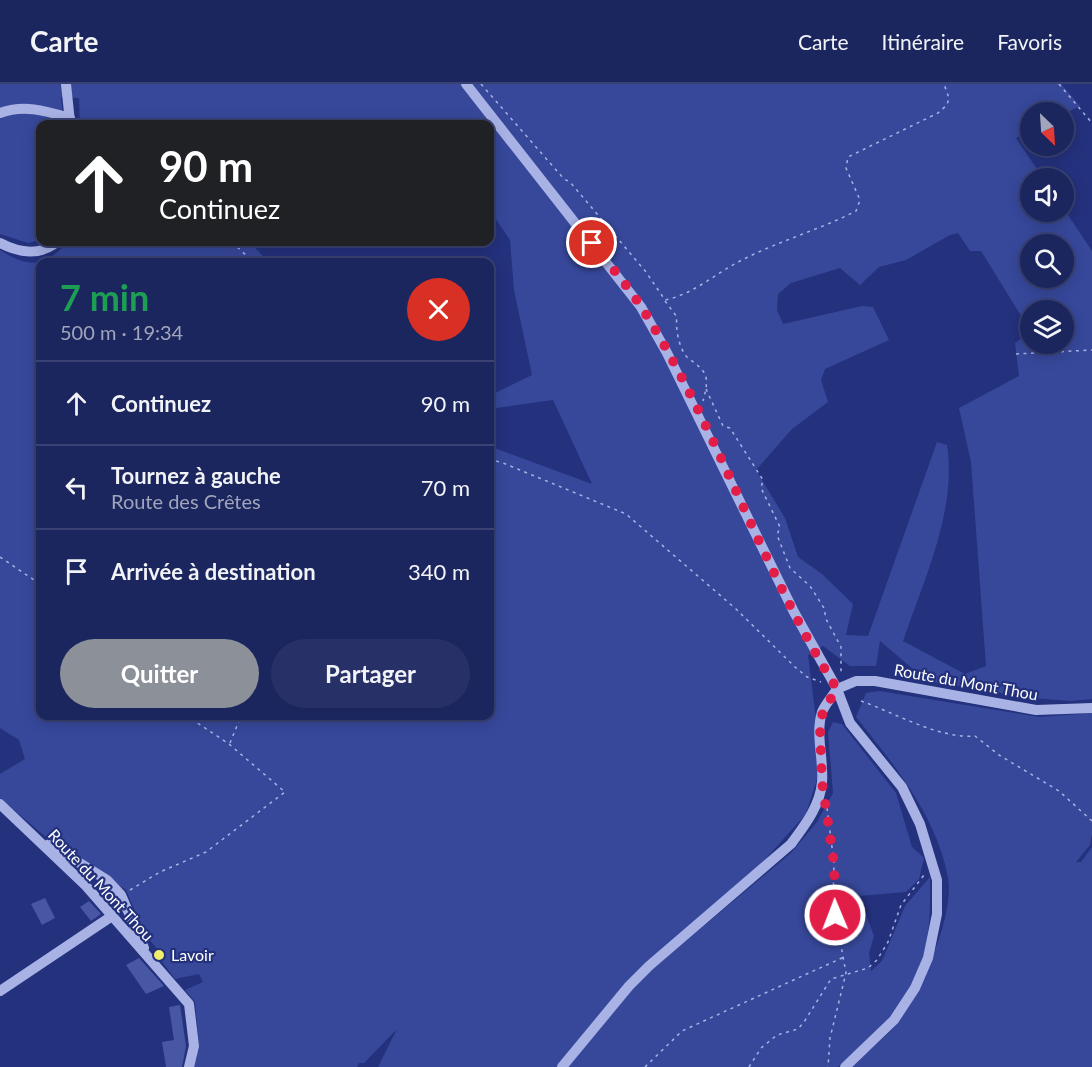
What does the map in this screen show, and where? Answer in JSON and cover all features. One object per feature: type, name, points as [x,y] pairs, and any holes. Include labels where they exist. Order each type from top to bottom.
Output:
[{"type":"street","points":[[66,84],[70,120]]},
{"type":"street","points":[[466,84],[641,307],[699,416],[794,612],[837,689],[850,723],[902,787],[920,824],[937,880],[937,914],[924,968],[915,988],[894,1020],[845,1067]]},
{"type":"street","points":[[0,113],[14,108],[41,110],[67,120]]},
{"type":"street","points":[[0,243],[28,252],[40,251],[49,246]]},
{"type":"street","name":"Route du Mont Thou","points":[[837,689],[856,681],[875,681],[1036,710],[1092,708]]},
{"type":"street","points":[[562,1067],[629,986],[784,850],[806,824],[818,802],[822,782],[820,727],[823,711],[837,689]]},
{"type":"street","name":"Route du Mont Thou","points":[[0,804],[86,886],[189,1004],[194,1046],[189,1067]]},
{"type":"street","name":"Route du Mont Thou","points":[[31,832],[106,880],[120,895],[149,958]]},
{"type":"street","points":[[0,991],[112,916]]},
{"type":"path","points":[[481,84],[564,179],[570,182],[646,272],[677,316],[675,328],[687,357],[702,365],[708,380],[699,416]]},
{"type":"path","points":[[665,300],[680,298],[749,256],[831,224],[856,211],[860,200],[846,168],[848,158],[938,113],[947,105],[949,98],[944,84]]},
{"type":"path","points":[[1059,84],[1092,123]]},
{"type":"path","points":[[236,246],[249,258]]},
{"type":"path","points":[[1016,354],[1092,350]]},
{"type":"path","points":[[494,460],[626,514],[736,609],[801,672],[837,689],[843,662],[840,655],[841,647],[826,619],[824,608],[818,595],[790,568],[777,535],[780,527],[760,488],[763,480],[730,428],[723,426],[706,390]]},
{"type":"path","points":[[0,557],[36,581]]},
{"type":"path","points":[[861,701],[901,718],[952,734],[962,737],[975,736],[999,755],[1059,791],[1092,821]]},
{"type":"path","points":[[120,895],[160,872],[206,852],[285,792],[229,744],[193,720]]},
{"type":"path","points":[[229,744],[239,720]]},
{"type":"path","points":[[826,806],[834,863],[833,902],[846,973],[830,1038],[828,1067]]},
{"type":"path","points":[[749,1067],[761,1048],[777,1035],[798,1029],[831,979],[868,968],[877,960],[888,942],[901,905],[921,880],[931,857]]},
{"type":"path","points":[[645,1067],[682,1031],[844,956]]},
{"type":"shaded area","points":[[0,84],[1061,84],[1080,106],[1074,109],[1074,102],[1020,102],[1020,136],[1016,138],[1020,144],[1020,156],[1028,156],[1036,168],[1020,168],[1020,222],[1073,222],[1092,251],[1092,699],[1071,701],[1031,698],[927,681],[880,641],[876,666],[850,666],[823,646],[808,655],[817,727],[817,779],[806,814],[751,875],[665,948],[558,1067],[378,1067],[397,1029],[364,1063],[359,1063],[357,1067],[194,1067],[199,1047],[195,1002],[185,990],[203,982],[199,974],[175,979],[160,959],[162,954],[145,935],[126,890],[47,838],[0,798],[0,774],[25,759],[19,740],[0,728],[0,250],[19,260],[36,263],[36,720],[494,720],[494,448],[592,484],[553,400],[494,408],[494,394],[532,375],[514,290],[510,240],[494,216],[494,120],[80,120],[79,98],[61,97],[64,120],[36,120],[36,241],[28,243],[0,234]],"holes":[[[958,233],[970,251],[981,251],[1020,314],[1020,300],[1074,300],[1074,354],[1020,354],[1020,340],[1015,343],[1019,376],[959,408],[971,462],[986,666],[965,674],[903,641],[929,569],[943,520],[949,470],[947,445],[937,442],[868,636],[846,635],[853,604],[822,574],[798,557],[785,518],[756,470],[792,429],[828,402],[821,380],[825,369],[889,340],[873,307],[862,306],[783,324],[777,310],[778,294],[791,283],[840,268],[860,285],[879,267],[906,260],[950,235]]]},
{"type":"shaded area","points":[[63,246],[256,246],[254,247],[265,258],[49,258]]},
{"type":"shaded area","points":[[879,691],[1039,717],[1092,713],[1092,834],[1090,845],[1076,862],[1081,862],[1092,847],[1092,1067],[851,1067],[889,1032],[908,1006],[934,951],[949,894],[948,878],[942,855],[924,812],[899,773],[856,717],[866,693]]},
{"type":"shaded area","points":[[833,722],[842,724],[896,793],[912,847],[924,858],[919,879],[906,892],[859,896],[874,936],[869,953],[871,971],[882,961],[905,906],[930,877],[930,916],[925,953],[920,972],[903,1005],[884,1026],[838,1067],[567,1067],[632,986],[791,853],[817,822],[833,793],[828,732]]},
{"type":"building","points":[[45,898],[55,918],[42,925],[31,904]]},
{"type":"building","points":[[89,901],[101,914],[91,921],[80,907]]},
{"type":"building","points":[[139,958],[164,986],[146,994],[126,965]]},
{"type":"building","points":[[180,1005],[186,1046],[182,1067],[166,1067],[162,1042],[174,1040],[169,1007]]},
{"type":"place","name":"Lavoir","points":[[159,955]]},
{"type":"route","points":[[592,243],[641,307],[667,353],[794,612],[837,689],[823,711],[820,727],[822,782],[834,863],[835,915]]}]
